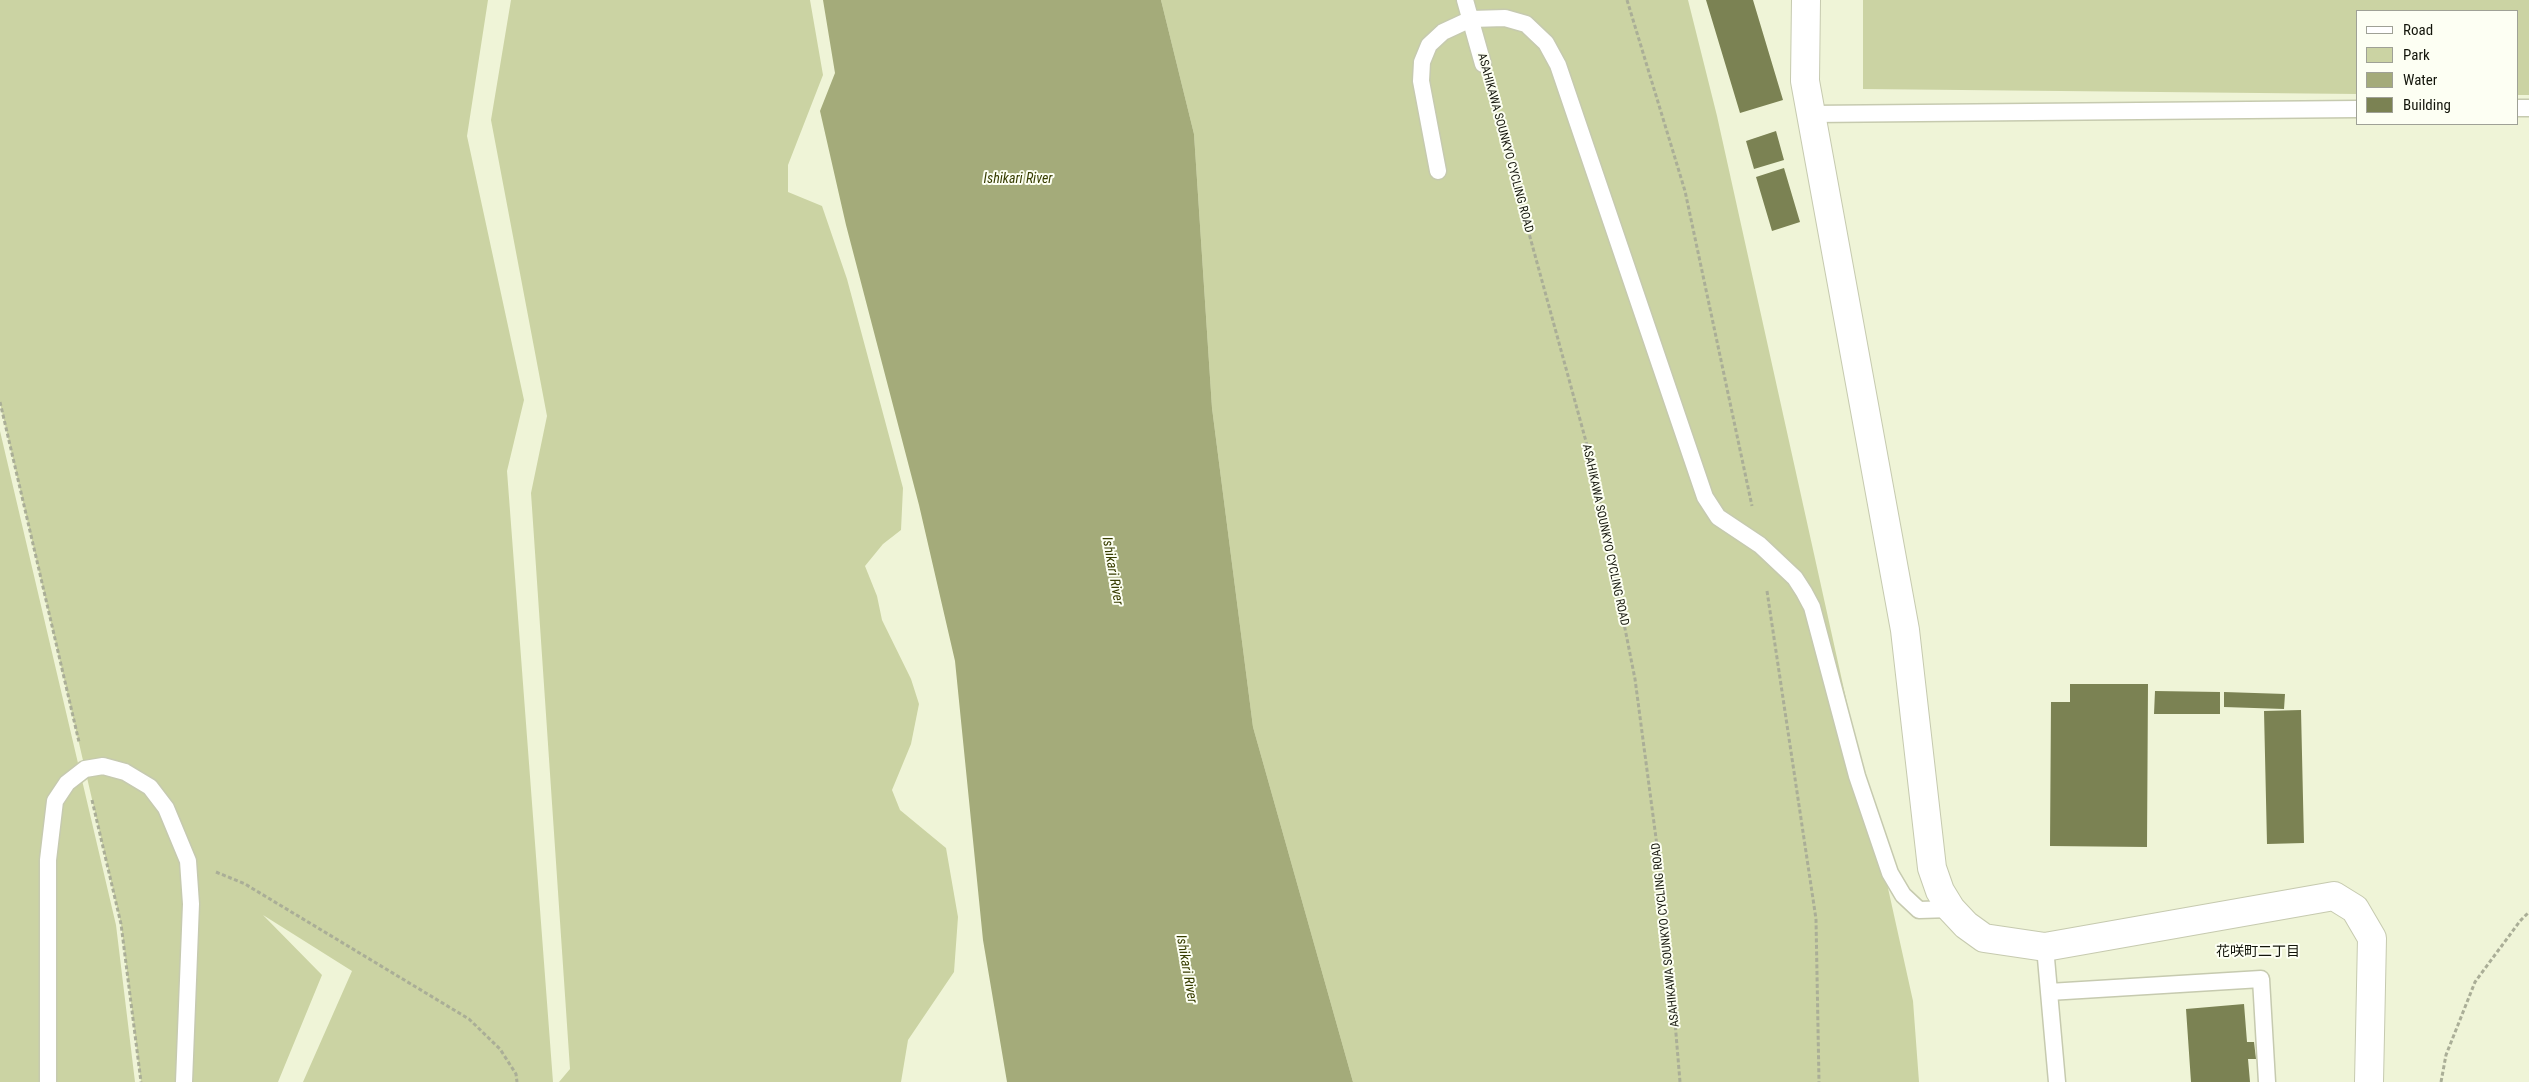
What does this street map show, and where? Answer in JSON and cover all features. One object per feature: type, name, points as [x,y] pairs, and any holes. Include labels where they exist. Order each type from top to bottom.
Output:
[{"type":"street","points":[[1806,0],[1806,81],[1906,630],[1932,868],[1940,891],[1951,909],[1966,926],[1984,938],[2045,947],[2334,896],[2355,909],[2372,938],[2369,1082]]},
{"type":"lane","name":"ASAHIKAWA SOUNKYO CYCLING ROAD","points":[[1465,0],[1483,64]]},
{"type":"lane","points":[[1438,171],[1420,81],[1422,62],[1429,45],[1443,32],[1471,19],[1505,18],[1526,24],[1546,43],[1558,65],[1704,498],[1718,517],[1760,545],[1795,578],[1804,592],[1812,607],[1857,776],[1890,873],[1903,895],[1919,910],[1951,909]]},
{"type":"lane","points":[[1812,114],[2356,110]]},
{"type":"lane","points":[[48,1082],[48,860],[55,801],[67,783],[85,769],[103,766],[125,772],[150,787],[166,808],[188,861],[191,904],[184,1082]]},
{"type":"lane","points":[[2045,947],[2057,1082]]},
{"type":"lane","points":[[2049,992],[2261,979],[2267,1082]]},
{"type":"path","name":"ASAHIKAWA SOUNKYO CYCLING ROAD","points":[[1483,64],[1593,467],[1635,679],[1666,914],[1680,1082]]},
{"type":"path","points":[[188,861],[246,884],[469,1019],[500,1050],[516,1074],[517,1082]]},
{"type":"path","points":[[2441,1082],[2446,1055],[2475,982],[2520,920],[2529,912]]},
{"type":"green space","points":[[0,0],[488,0],[467,136],[524,400],[507,471],[553,1082],[303,1082],[352,971],[263,915],[322,975],[278,1082],[141,1082],[121,924],[0,403]]},
{"type":"green space","points":[[511,0],[810,0],[823,75],[788,165],[788,192],[822,206],[847,279],[903,488],[901,530],[883,544],[865,566],[877,596],[882,620],[911,679],[919,704],[911,744],[892,790],[900,810],[946,848],[958,917],[954,972],[908,1040],[901,1082],[559,1082],[570,1069],[531,493],[547,416],[491,120]]},
{"type":"green space","points":[[1161,0],[1688,0],[1717,116],[1913,1001],[1919,1082],[1353,1082],[1253,727],[1212,408],[1194,134]]},
{"type":"green space","points":[[1863,0],[2529,0],[2529,95],[2519,95],[2519,10],[2356,10],[2356,94],[1863,89]]},
{"type":"green space","points":[[0,431],[116,925],[135,1082],[0,1082]]},
{"type":"water","name":"Ishikari River","points":[[823,0],[1161,0],[1194,134],[1212,408],[1253,727],[1353,1082],[1007,1082],[983,940],[955,661],[919,505],[846,225],[820,111],[835,73]]},
{"type":"building","points":[[1706,0],[1753,0],[1783,100],[1740,113]]},
{"type":"building","points":[[1776,131],[1784,160],[1754,169],[1746,141]]},
{"type":"building","points":[[1784,168],[1800,222],[1772,231],[1756,177]]},
{"type":"building","points":[[2070,684],[2148,684],[2147,847],[2050,846],[2051,702],[2070,702]]},
{"type":"building","points":[[2155,691],[2220,692],[2220,714],[2154,714]]},
{"type":"building","points":[[2224,692],[2285,694],[2284,709],[2224,707]]},
{"type":"building","points":[[2301,710],[2304,843],[2267,844],[2264,711]]},
{"type":"building","points":[[2244,1004],[2247,1042],[2254,1042],[2256,1059],[2248,1059],[2250,1082],[2191,1082],[2186,1009]]},
{"type":"district","name":"花咲町二丁目","points":[[2258,952]]}]
